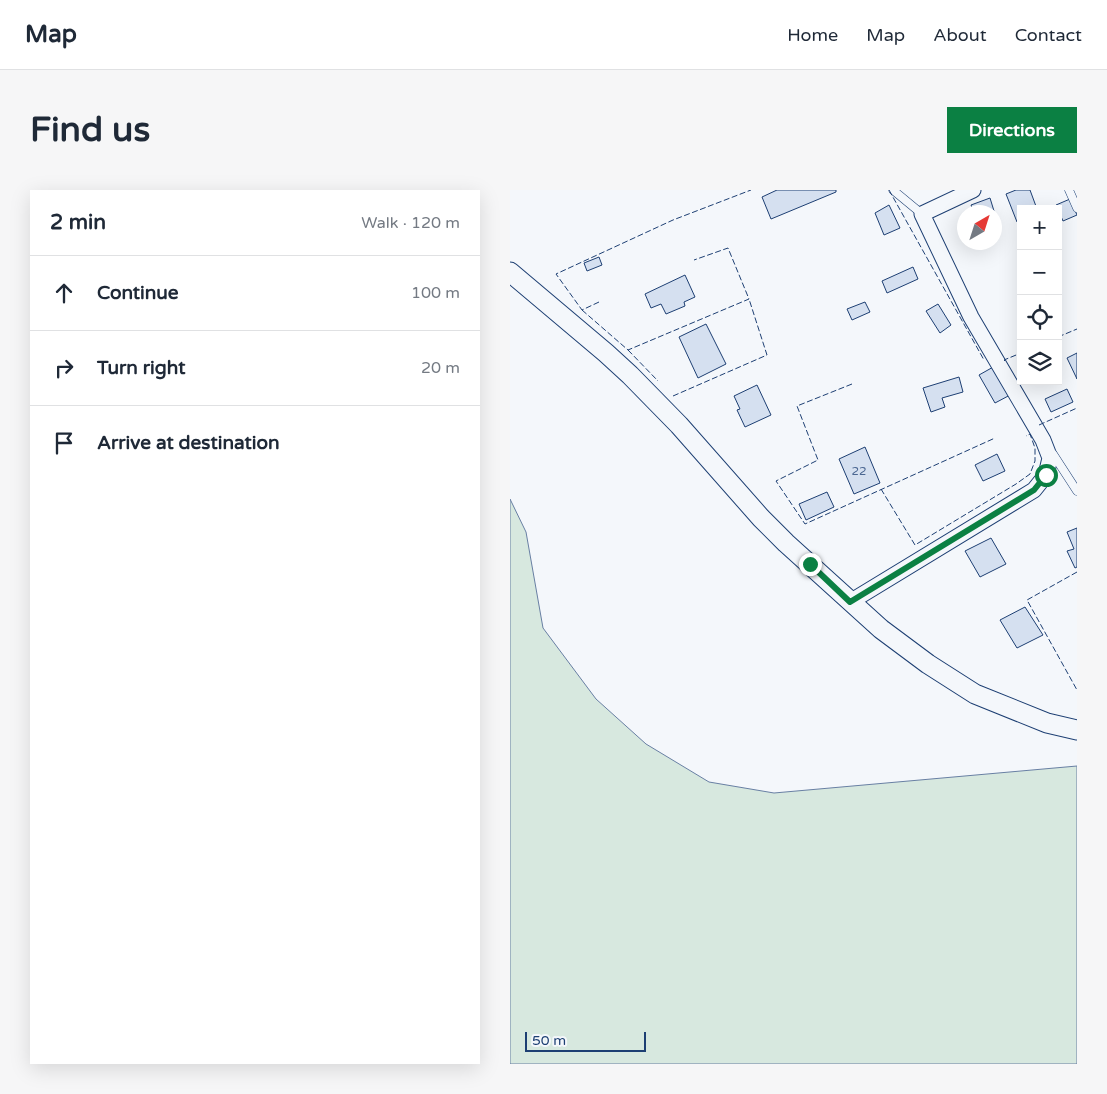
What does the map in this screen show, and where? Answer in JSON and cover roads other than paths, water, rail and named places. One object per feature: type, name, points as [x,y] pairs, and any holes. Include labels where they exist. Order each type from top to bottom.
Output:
[{"type":"street","points":[[850,602],[1034,490],[1046,475],[1050,458],[1043,440],[971,317],[922,214],[973,190]]},
{"type":"street","points":[[510,272],[630,375],[679,425],[761,518],[881,629],[928,664],[976,694],[1047,723],[1077,730]]},
{"type":"lane","points":[[894,190],[922,214]]},
{"type":"lane","points":[[1069,190],[1077,208]]},
{"type":"lane","points":[[1043,440],[1077,491]]}]
